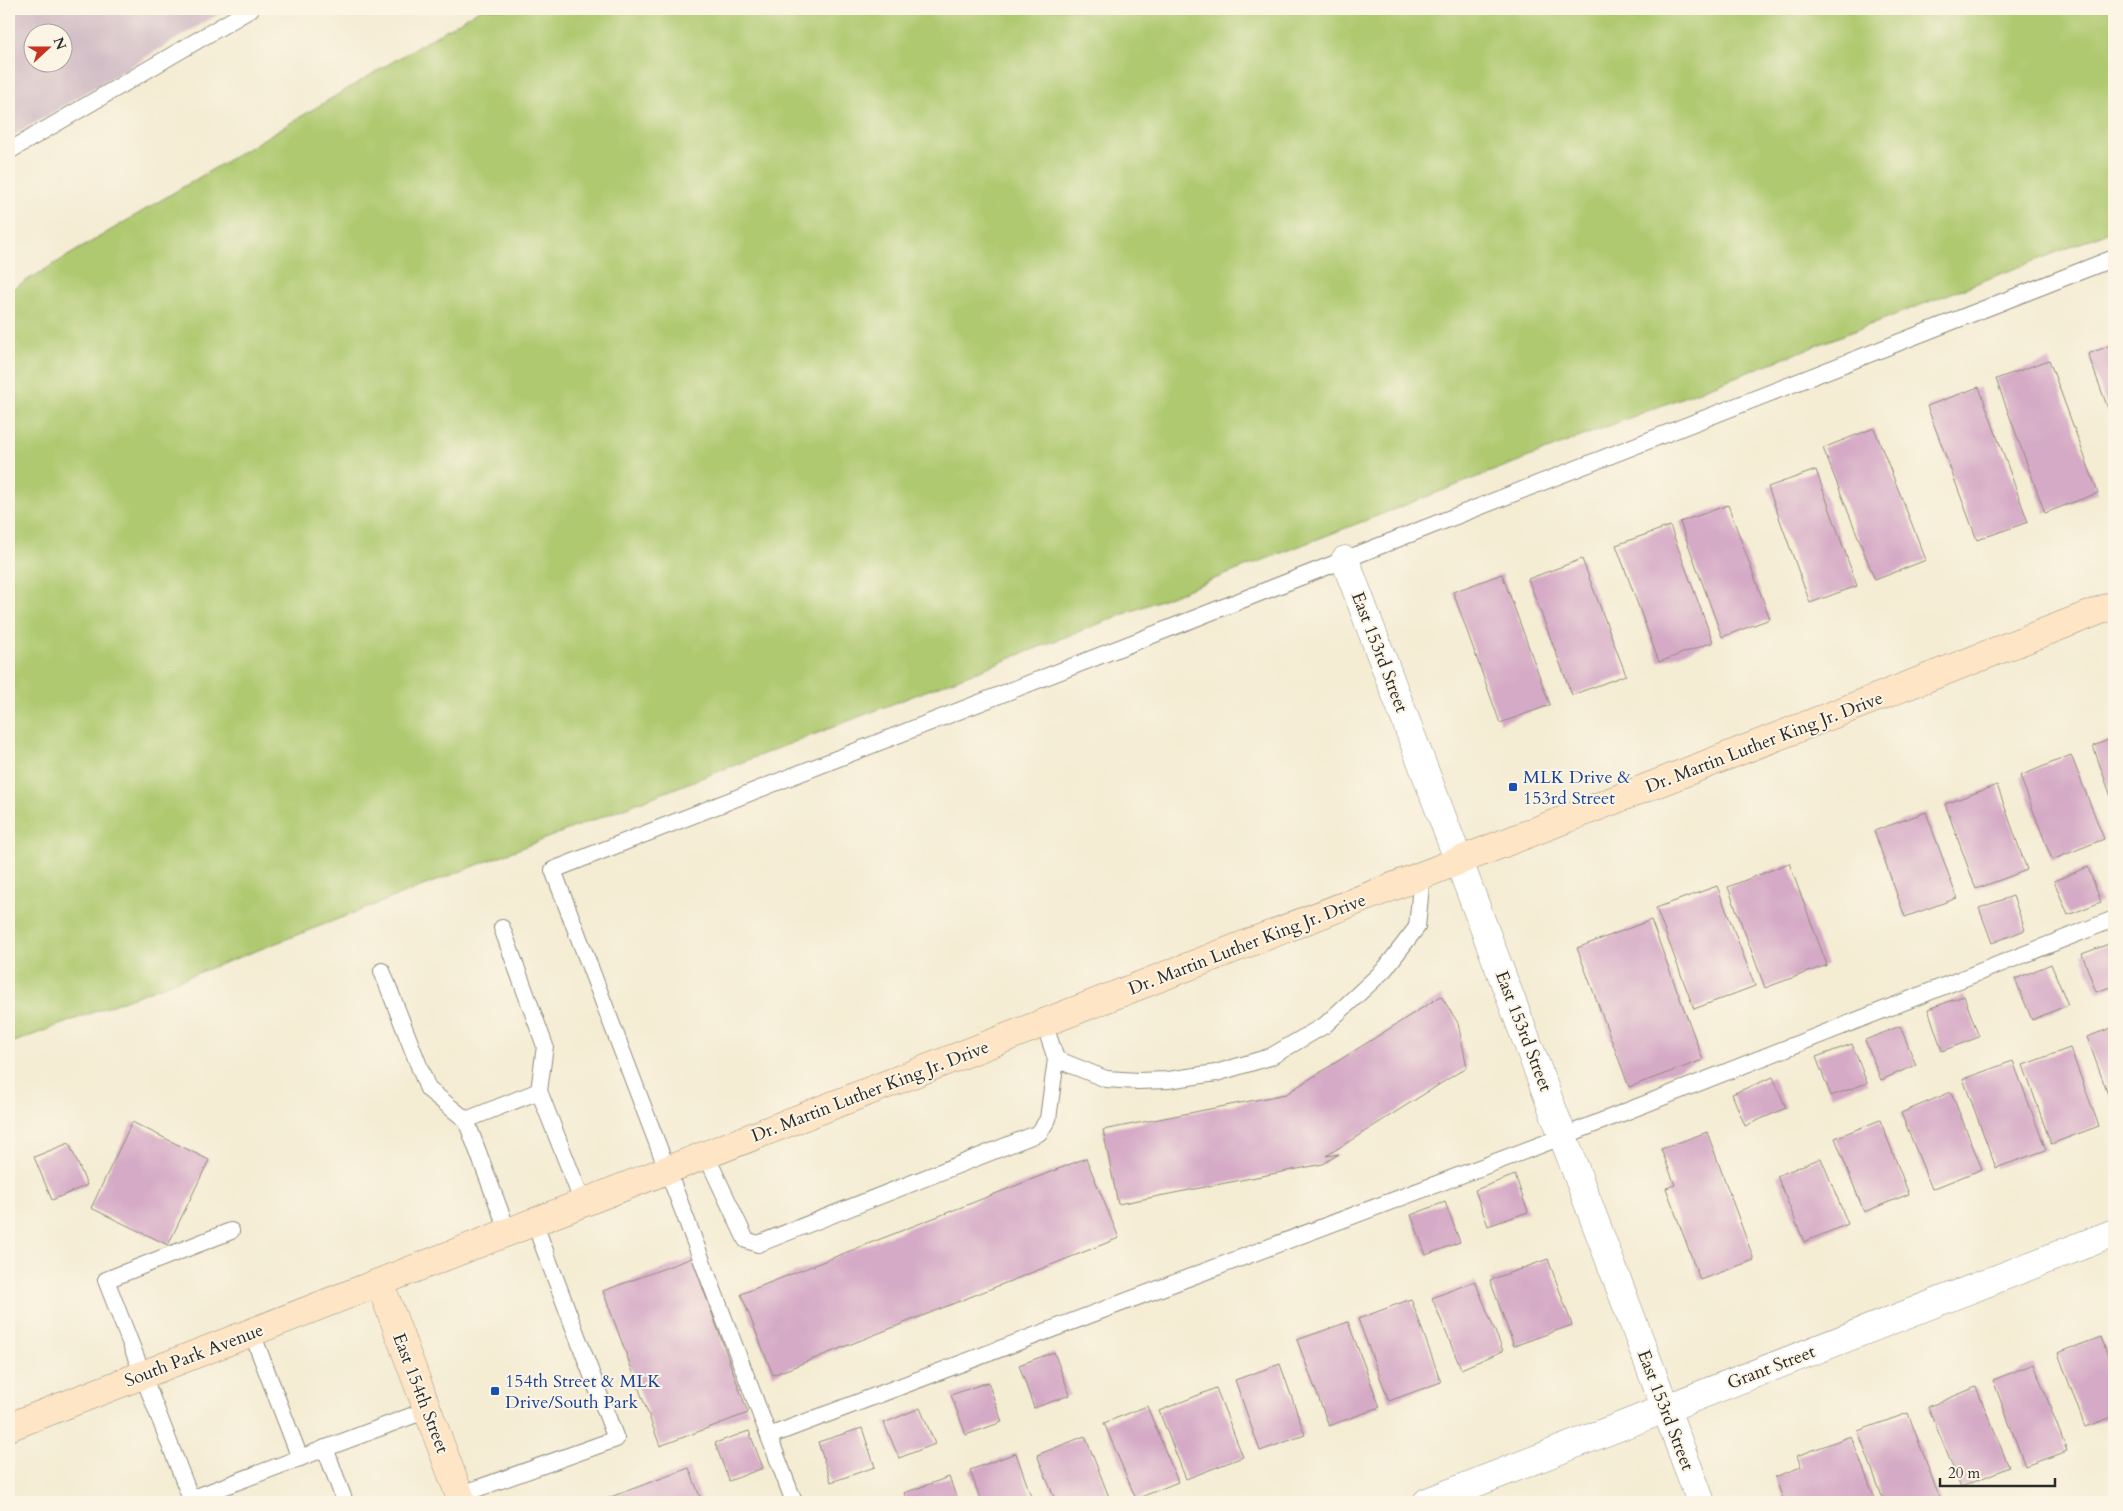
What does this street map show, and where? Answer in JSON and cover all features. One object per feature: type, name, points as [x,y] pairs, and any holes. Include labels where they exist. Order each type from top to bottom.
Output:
[{"type":"street","name":"East 153rd Street","points":[[1345,560],[1701,1502]]},
{"type":"street","name":"Dr. Martin Luther King Jr. Drive","points":[[380,1283],[2114,605]]},
{"type":"street","name":"Grant Street","points":[[1427,1502],[2114,1233]]},
{"type":"street","name":"East 154th Street","points":[[380,1283],[460,1498]]},
{"type":"street","name":"South Park Avenue","points":[[9,1427],[380,1283]]},
{"type":"lane","points":[[9,151],[250,9]]},
{"type":"lane","points":[[794,1502],[553,870],[2114,258]]},
{"type":"lane","points":[[1056,1060],[1106,1079],[1138,1081],[1168,1080],[1216,1073],[1270,1057],[1325,1026],[1384,970],[1417,926],[1422,876]]},
{"type":"lane","points":[[768,1436],[1564,1136],[2114,918]]},
{"type":"lane","points":[[502,928],[546,1046],[539,1091],[582,1203]]},
{"type":"lane","points":[[382,971],[428,1089],[466,1120],[508,1232]]},
{"type":"lane","points":[[706,1155],[746,1240],[758,1244],[1039,1133],[1048,1119],[1056,1060],[1044,1023]]},
{"type":"lane","points":[[466,1120],[539,1091]]},
{"type":"lane","points":[[460,1498],[616,1438],[534,1222]]},
{"type":"lane","points":[[231,1231],[106,1280],[191,1500],[427,1410]]},
{"type":"lane","points":[[252,1332],[300,1458]]},
{"type":"lane","points":[[325,1448],[345,1502]]},
{"type":"shaded area","points":[[9,9],[227,9],[9,138]]},
{"type":"green space","points":[[481,9],[2114,9],[2114,230],[253,952],[9,1044],[9,291]]},
{"type":"building","points":[[2114,344],[2114,425],[2088,354]]},
{"type":"building","points":[[2049,360],[2098,493],[2045,513],[1996,379]]},
{"type":"building","points":[[1979,387],[2028,522],[1977,540],[1927,406]]},
{"type":"building","points":[[1874,428],[1926,560],[1875,580],[1823,448]]},
{"type":"building","points":[[1816,470],[1857,586],[1810,603],[1768,487]]},
{"type":"building","points":[[1728,505],[1770,619],[1722,637],[1680,522]]},
{"type":"building","points":[[1670,526],[1713,642],[1659,662],[1616,545]]},
{"type":"building","points":[[1582,559],[1626,675],[1572,695],[1528,579]]},
{"type":"building","points":[[1502,574],[1550,705],[1500,723],[1453,592]]},
{"type":"building","points":[[2114,738],[2114,805],[2093,746]]},
{"type":"building","points":[[2071,755],[2104,839],[2052,860],[2020,776]]},
{"type":"building","points":[[1997,785],[2027,870],[1976,889],[1945,804]]},
{"type":"building","points":[[1926,812],[1957,898],[1905,917],[1874,831]]},
{"type":"building","points":[[1789,863],[1827,965],[1765,988],[1728,887]]},
{"type":"building","points":[[2088,867],[2101,902],[2068,915],[2054,881]]},
{"type":"building","points":[[1717,886],[1755,986],[1694,1009],[1656,908]]},
{"type":"building","points":[[2013,896],[2025,930],[1992,943],[1979,908]]},
{"type":"building","points":[[1651,920],[1703,1060],[1629,1087],[1577,948]]},
{"type":"building","points":[[2114,942],[2114,986],[2096,992],[2082,954]]},
{"type":"building","points":[[2051,964],[2068,1005],[2032,1020],[2015,979]]},
{"type":"building","points":[[1441,996],[1458,1023],[1467,1067],[1326,1156],[1339,1154],[1323,1164],[1118,1204],[1103,1130],[1286,1094]]},
{"type":"building","points":[[1964,996],[1979,1037],[1942,1051],[1928,1009]]},
{"type":"building","points":[[1900,1026],[1916,1065],[1881,1080],[1865,1040]]},
{"type":"building","points":[[2114,1027],[2114,1111],[2087,1037]]},
{"type":"building","points":[[1852,1044],[1867,1083],[1831,1096],[1816,1057]]},
{"type":"building","points":[[2070,1048],[2099,1126],[2051,1144],[2023,1065]]},
{"type":"building","points":[[2013,1061],[2046,1150],[1996,1168],[1963,1079]]},
{"type":"building","points":[[1773,1077],[1786,1108],[1745,1126],[1732,1094]]},
{"type":"building","points":[[1951,1092],[1982,1169],[1932,1189],[1901,1113]]},
{"type":"building","points":[[1880,1120],[1909,1194],[1864,1212],[1835,1138]]},
{"type":"building","points":[[132,1122],[209,1160],[168,1245],[91,1208]]},
{"type":"building","points":[[1707,1132],[1754,1260],[1700,1280],[1666,1188],[1675,1185],[1661,1149]]},
{"type":"building","points":[[69,1143],[87,1185],[52,1200],[34,1157]]},
{"type":"building","points":[[1086,1158],[1119,1238],[773,1375],[741,1294]]},
{"type":"building","points":[[1821,1158],[1848,1224],[1804,1242],[1777,1176]]},
{"type":"building","points":[[1515,1175],[1528,1212],[1488,1226],[1475,1190]]},
{"type":"building","points":[[1445,1202],[1460,1242],[1426,1255],[1411,1215]]},
{"type":"building","points":[[692,1258],[748,1413],[660,1446],[603,1291]]},
{"type":"building","points":[[1548,1259],[1572,1325],[1514,1346],[1490,1280]]},
{"type":"building","points":[[1475,1281],[1503,1351],[1461,1369],[1432,1298]]},
{"type":"building","points":[[1411,1299],[1441,1382],[1389,1401],[1358,1319]]},
{"type":"building","points":[[1348,1322],[1380,1407],[1329,1426],[1297,1340]]},
{"type":"building","points":[[2101,1337],[2114,1372],[2114,1416],[2085,1427],[2058,1353]]},
{"type":"building","points":[[1054,1352],[1070,1395],[1034,1408],[1019,1365]]},
{"type":"building","points":[[1280,1364],[1305,1435],[1260,1451],[1235,1380]]},
{"type":"building","points":[[2034,1364],[2067,1451],[2025,1466],[1993,1380]]},
{"type":"building","points":[[988,1382],[1002,1422],[966,1435],[951,1395]]},
{"type":"building","points":[[1976,1387],[2009,1467],[1961,1487],[1928,1407]]},
{"type":"building","points":[[1216,1388],[1243,1457],[1186,1479],[1159,1411]]},
{"type":"building","points":[[1147,1406],[1178,1482],[1136,1499],[1104,1423]]},
{"type":"building","points":[[920,1408],[935,1444],[899,1458],[884,1423]]},
{"type":"building","points":[[1908,1413],[1941,1502],[1884,1502],[1858,1431]]},
{"type":"building","points":[[862,1428],[875,1467],[831,1482],[818,1442]]},
{"type":"building","points":[[749,1431],[763,1468],[729,1481],[715,1443]]},
{"type":"building","points":[[1085,1436],[1111,1502],[1056,1502],[1037,1455]]},
{"type":"building","points":[[1851,1436],[1876,1502],[1784,1502],[1775,1477],[1801,1467],[1797,1456]]},
{"type":"building","points":[[1016,1453],[1033,1502],[981,1502],[970,1470]]},
{"type":"building","points":[[689,1468],[702,1502],[597,1502]]},
{"type":"building","points":[[949,1477],[958,1502],[907,1502],[904,1493]]},
{"type":"place","name":"MLK Drive & 153rd Street","points":[[1513,787]]},
{"type":"place","name":"154th Street & MLK Drive/South Park","points":[[495,1391]]}]
